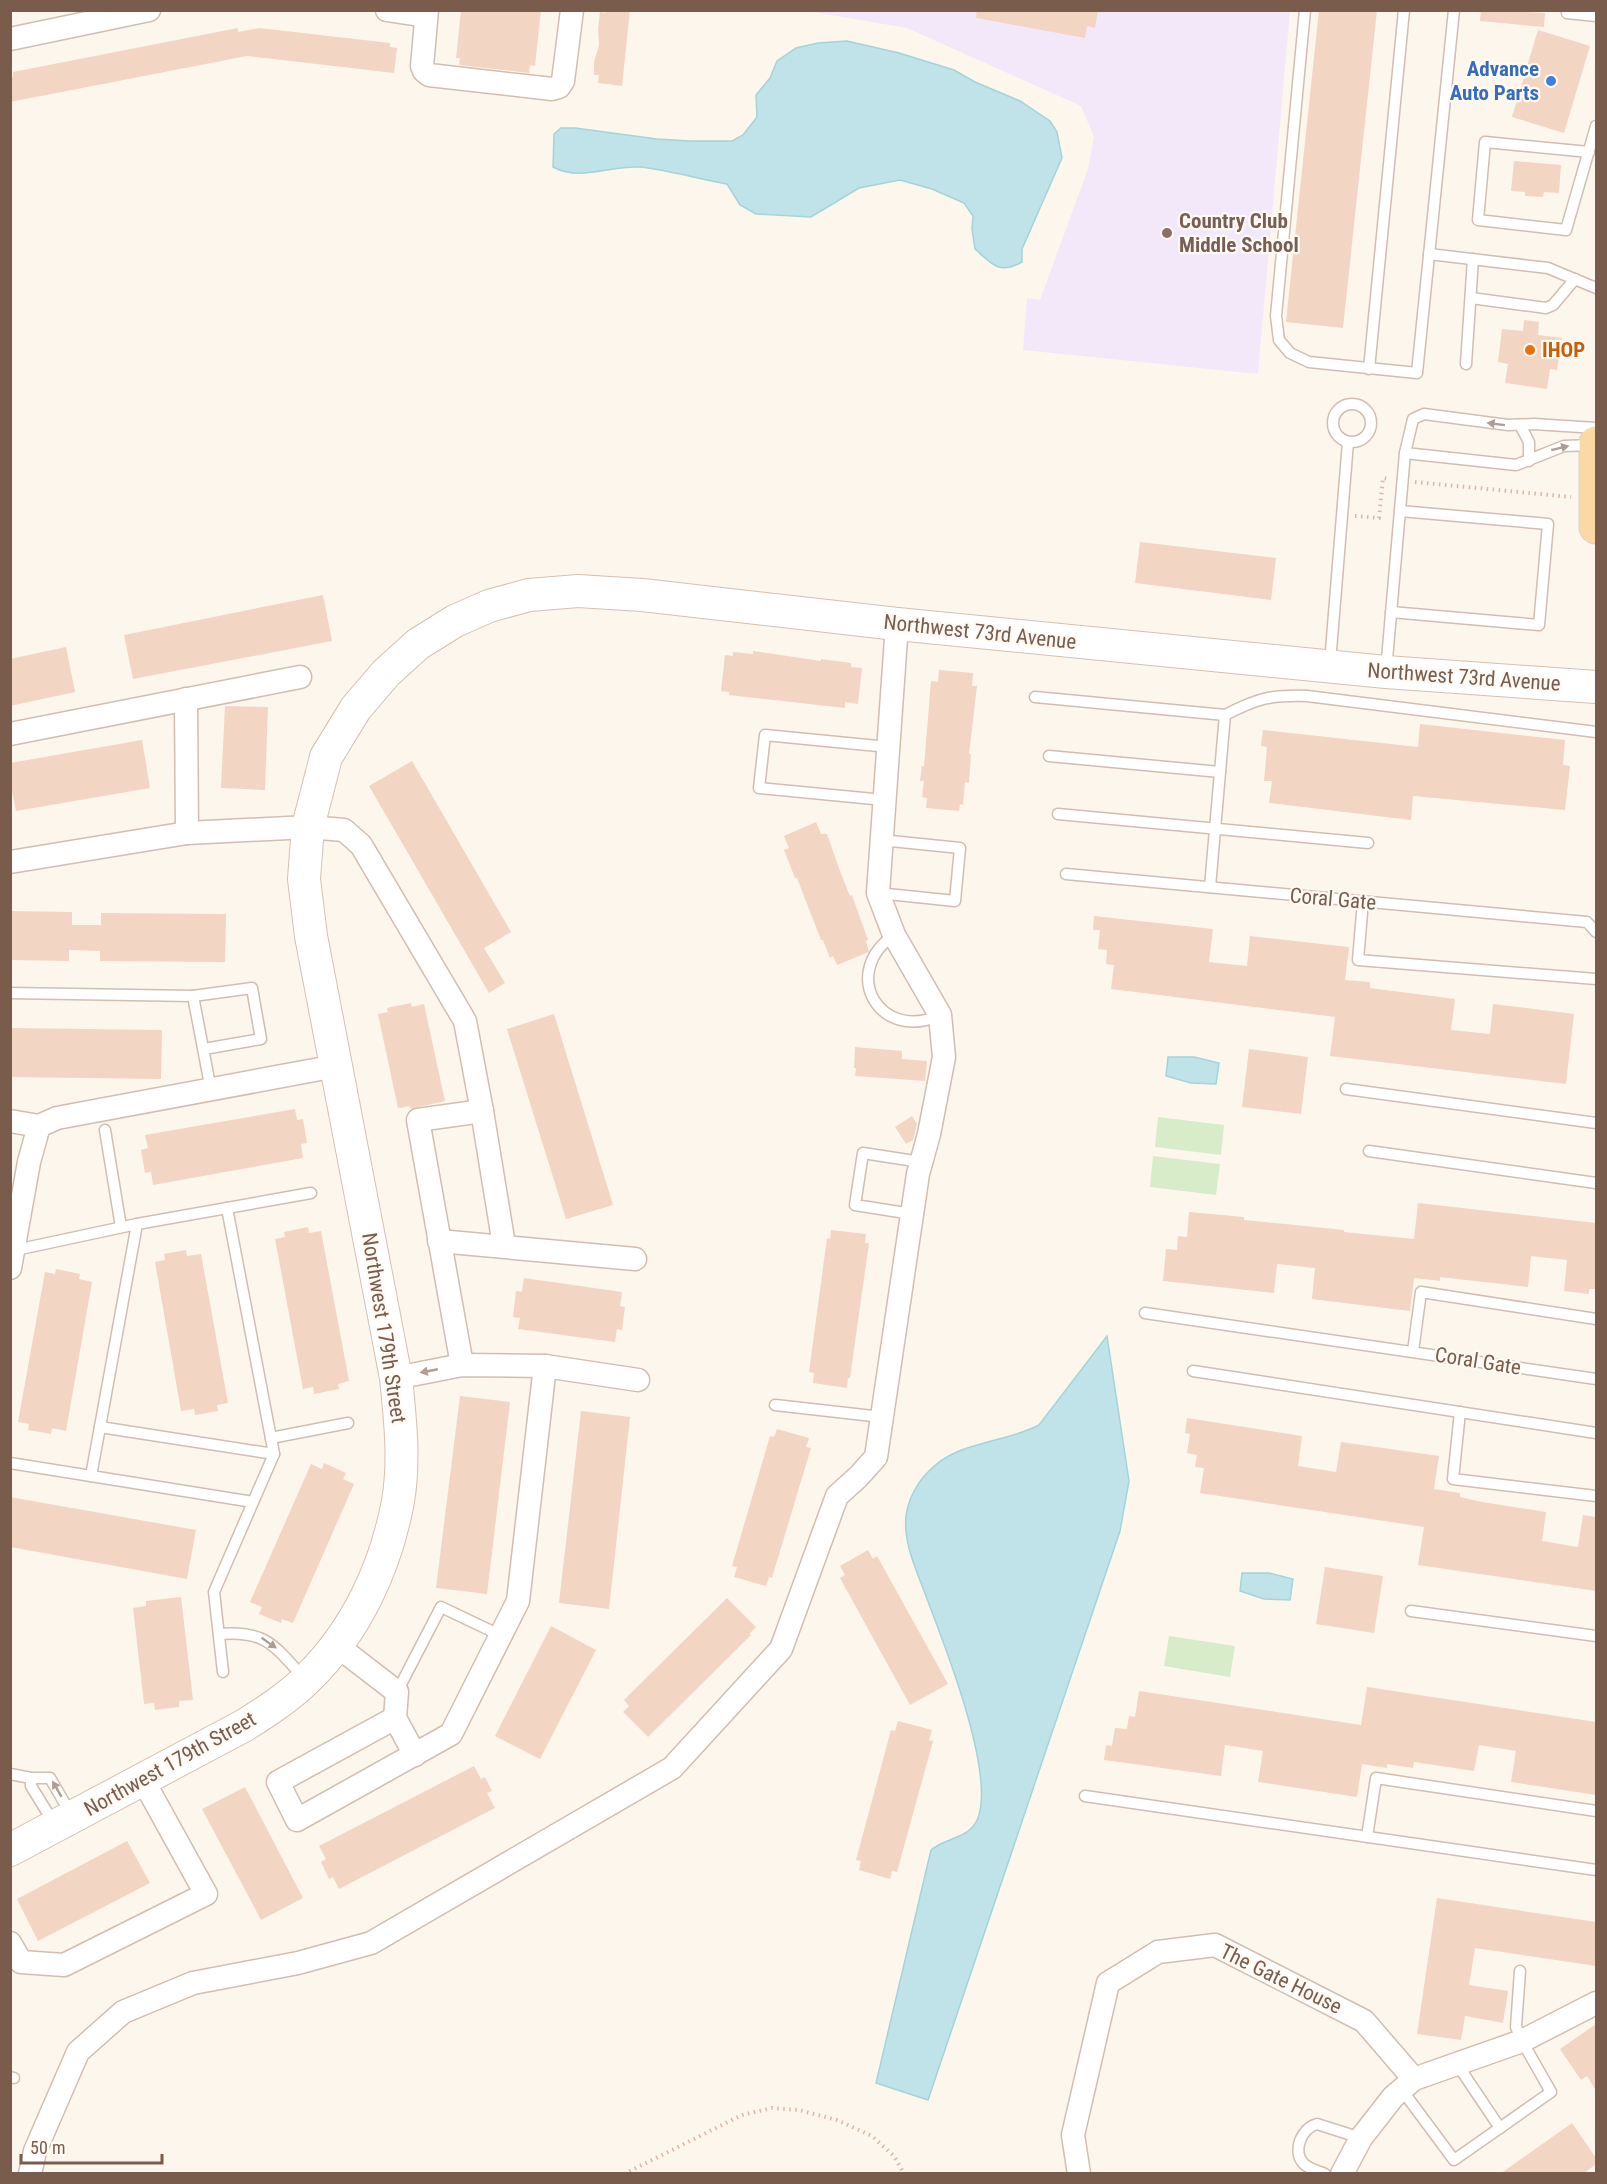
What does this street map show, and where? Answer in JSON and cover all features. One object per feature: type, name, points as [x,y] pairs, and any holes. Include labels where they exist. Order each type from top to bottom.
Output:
[{"type":"main road","points":[[1596,443],[1596,527]]},
{"type":"street","points":[[10,39],[149,10]]},
{"type":"street","points":[[387,10],[427,14],[422,66],[424,72],[429,75],[552,89],[559,87],[563,81],[572,10]]},
{"type":"street","name":"Northwest 73rd Avenue","points":[[386,673],[418,644],[455,621],[489,606],[529,595],[578,591],[642,595],[897,624],[1386,672],[1596,687]]},
{"type":"street","points":[[30,2174],[35,2151],[78,2052],[123,2012],[193,1983],[298,1963],[371,1943],[672,1768],[781,1649],[837,1496],[876,1457],[912,1214],[944,1057],[940,1015],[894,935],[878,893],[897,624]]},
{"type":"street","name":"Northwest 179th Street","points":[[10,1850],[245,1725],[275,1706],[306,1680],[336,1645],[366,1602],[382,1563],[398,1500],[402,1440],[396,1377],[311,936],[304,879],[308,827],[326,757],[356,708],[386,673]]},
{"type":"street","points":[[10,734],[300,677]]},
{"type":"street","points":[[186,699],[187,833]]},
{"type":"street","points":[[10,862],[187,833],[308,827],[344,830],[362,844],[465,1022],[504,1245]]},
{"type":"street","points":[[10,1121],[39,1126],[57,1118],[336,1066]]},
{"type":"street","points":[[462,1365],[418,1120],[482,1111]]},
{"type":"street","points":[[12,1256],[28,1162],[39,1126]]},
{"type":"street","points":[[439,1241],[504,1245],[635,1259]]},
{"type":"street","points":[[396,1377],[462,1365],[545,1366],[638,1380]]},
{"type":"street","points":[[395,1718],[278,1782],[297,1820],[451,1734],[518,1602],[545,1366]]},
{"type":"street","points":[[336,1645],[397,1692],[395,1718],[415,1755]]},
{"type":"street","points":[[10,1943],[21,1962],[64,1965],[206,1894],[143,1780]]},
{"type":"street","name":"The Gate House","points":[[1079,2174],[1073,2135],[1108,1983],[1158,1952],[1215,1945],[1364,2021],[1408,2084]]},
{"type":"street","points":[[1342,2174],[1361,2138],[1408,2084],[1521,2041],[1596,2003]]},
{"type":"lane","points":[[1305,10],[1275,316],[1279,340],[1290,353],[1309,362],[1417,373],[1454,10]]},
{"type":"lane","points":[[1369,369],[1404,10]]},
{"type":"lane","points":[[1567,10],[1567,13],[1596,16]]},
{"type":"lane","points":[[1589,152],[1485,142],[1478,220],[1566,230],[1589,152],[1596,126]]},
{"type":"lane","points":[[1429,254],[1548,268],[1596,288]]},
{"type":"lane","points":[[1466,364],[1473,259]]},
{"type":"lane","points":[[1471,298],[1546,308],[1553,305],[1575,279]]},
{"type":"lane","points":[[1386,672],[1405,453],[1413,419],[1424,414],[1508,425],[1596,428]]},
{"type":"lane","points":[[1520,425],[1529,442],[1529,461]]},
{"type":"lane","points":[[1330,666],[1348,442]]},
{"type":"lane","points":[[1405,453],[1516,465],[1564,446],[1596,443]]},
{"type":"lane","points":[[1391,612],[1539,625],[1548,524],[1400,511]]},
{"type":"lane","points":[[1035,697],[1225,715],[1251,702],[1269,697],[1307,696],[1596,732]]},
{"type":"lane","points":[[1210,887],[1225,715]]},
{"type":"lane","points":[[884,800],[759,788],[765,735],[888,747]]},
{"type":"lane","points":[[1049,756],[1220,772]]},
{"type":"lane","points":[[1058,814],[1368,843]]},
{"type":"lane","points":[[878,893],[955,901],[960,848],[881,840]]},
{"type":"lane","name":"Coral Gate","points":[[1066,874],[1587,922],[1596,932]]},
{"type":"lane","points":[[1363,901],[1358,960],[1596,979]]},
{"type":"lane","points":[[894,935],[882,944],[873,956],[868,970],[869,986],[874,1000],[884,1012],[904,1022],[926,1022],[940,1015]]},
{"type":"lane","points":[[10,993],[193,996],[252,988],[261,1039],[204,1049]]},
{"type":"lane","points":[[193,996],[211,1090]]},
{"type":"lane","points":[[1346,1089],[1596,1123]]},
{"type":"lane","points":[[105,1130],[121,1227]]},
{"type":"lane","points":[[1369,1151],[1596,1183]]},
{"type":"lane","points":[[912,1214],[855,1205],[863,1153],[921,1162]]},
{"type":"lane","points":[[12,1256],[121,1227],[311,1193]]},
{"type":"lane","points":[[222,1672],[214,1592],[274,1454],[227,1208]]},
{"type":"lane","points":[[91,1476],[137,1224]]},
{"type":"lane","points":[[1413,1351],[1421,1292],[1596,1319]]},
{"type":"lane","name":"Coral Gate","points":[[1145,1313],[1596,1379]]},
{"type":"lane","points":[[1193,1371],[1596,1433]]},
{"type":"lane","points":[[775,1404],[882,1417]]},
{"type":"lane","points":[[1460,1412],[1453,1479],[1596,1496]]},
{"type":"lane","points":[[271,1438],[348,1423]]},
{"type":"lane","points":[[100,1427],[274,1454]]},
{"type":"lane","points":[[10,1463],[253,1502]]},
{"type":"lane","points":[[397,1692],[441,1607],[502,1636]]},
{"type":"lane","points":[[1411,1611],[1596,1636]]},
{"type":"lane","points":[[219,1634],[239,1632],[264,1638],[306,1680]]},
{"type":"lane","points":[[10,1774],[31,1778],[50,1778],[64,1822]]},
{"type":"lane","points":[[31,1778],[31,1786],[64,1822]]},
{"type":"lane","points":[[1367,1837],[1376,1778],[1596,1811]]},
{"type":"lane","points":[[1085,1796],[1596,1870]]},
{"type":"lane","points":[[1408,2084],[1454,2160],[1551,2092],[1521,2041],[1516,2026],[1520,1971]]},
{"type":"lane","points":[[1456,2064],[1500,2128]]},
{"type":"lane","points":[[1325,2174],[1302,2162],[1298,2148],[1305,2131],[1317,2124],[1361,2138]]},
{"type":"path","points":[[1342,515],[1379,518],[1383,478],[1571,497]]},
{"type":"path","points":[[624,2174],[742,2115],[772,2108],[800,2110],[828,2118],[872,2136],[894,2156],[904,2174]]},
{"type":"shaded area","name":"Country Club Middle School","points":[[807,11],[1290,11],[1258,374],[1023,350],[1027,298],[1040,300],[1088,169],[1094,137],[1081,106],[907,28]]},
{"type":"green space","points":[[1158,1117],[1224,1125],[1221,1155],[1155,1147]]},
{"type":"green space","points":[[1153,1156],[1220,1164],[1216,1195],[1150,1187]]},
{"type":"green space","points":[[1169,1636],[1235,1646],[1230,1677],[1164,1666]]},
{"type":"water","points":[[847,41],[899,53],[954,70],[975,82],[1020,101],[1050,121],[1057,132],[1062,158],[1022,249],[1022,262],[1007,268],[991,263],[975,249],[973,216],[964,203],[932,189],[900,180],[859,188],[811,217],[756,214],[740,205],[727,184],[662,170],[629,167],[574,173],[553,167],[554,134],[561,128],[657,139],[732,141],[743,135],[757,117],[756,95],[770,78],[777,61],[796,48],[818,43]]},
{"type":"water","points":[[1168,1057],[1194,1057],[1219,1063],[1216,1084],[1191,1083],[1166,1076]]},
{"type":"water","points":[[1107,1336],[1129,1481],[1120,1531],[928,2100],[876,2083],[931,1850],[964,1834],[974,1825],[978,1818],[981,1797],[980,1771],[966,1709],[909,1548],[906,1527],[907,1510],[920,1481],[940,1462],[967,1448],[1011,1436],[1039,1425]]},
{"type":"water","points":[[1242,1573],[1269,1573],[1293,1579],[1290,1600],[1264,1599],[1240,1591]]},
{"type":"building","points":[[461,10],[541,10],[535,66],[530,65],[529,73],[459,65],[460,58],[456,58]]},
{"type":"building","points":[[606,10],[630,10],[622,86],[598,83],[599,75],[594,75],[594,62],[599,45],[600,12],[606,13]]},
{"type":"building","points":[[977,10],[1098,10],[1095,28],[1087,26],[1085,38],[976,18]]},
{"type":"building","points":[[1319,10],[1377,10],[1343,328],[1286,322]]},
{"type":"building","points":[[1481,10],[1545,13],[1544,27],[1480,21]]},
{"type":"building","points":[[238,28],[238,32],[259,28],[390,43],[390,47],[397,48],[394,73],[247,56],[10,102],[10,77],[13,77],[13,72]]},
{"type":"building","name":"Advance Auto Parts","points":[[1538,30],[1590,46],[1564,133],[1512,117]]},
{"type":"building","points":[[1514,161],[1561,165],[1559,193],[1544,192],[1543,197],[1525,196],[1525,192],[1511,191]]},
{"type":"building","name":"IHOP","points":[[1524,320],[1539,322],[1538,335],[1562,338],[1557,370],[1550,369],[1547,389],[1505,383],[1508,364],[1498,362],[1502,329],[1523,331]]},
{"type":"building","points":[[1140,542],[1276,558],[1271,600],[1135,583]]},
{"type":"building","points":[[323,595],[332,641],[133,679],[124,635]]},
{"type":"building","points":[[66,647],[75,692],[10,706],[10,659]]},
{"type":"building","points":[[753,651],[851,663],[851,667],[862,668],[858,704],[845,702],[845,708],[729,695],[729,692],[721,691],[725,655],[733,656],[733,652],[753,654]]},
{"type":"building","points":[[939,670],[973,673],[972,686],[977,686],[969,754],[971,754],[969,783],[965,782],[963,805],[960,804],[959,811],[926,808],[927,798],[922,797],[924,781],[920,781],[922,766],[924,766],[931,681],[938,682]]},
{"type":"building","points":[[225,706],[268,707],[265,790],[221,788]]},
{"type":"building","points":[[1420,724],[1565,740],[1563,765],[1570,766],[1565,810],[1413,796],[1411,820],[1269,803],[1272,781],[1264,781],[1267,747],[1261,746],[1263,730],[1418,747]]},
{"type":"building","points":[[142,740],[150,788],[16,811],[10,780],[10,763]]},
{"type":"building","points":[[412,761],[511,932],[484,948],[505,983],[489,993],[369,786]]},
{"type":"building","points":[[816,822],[821,834],[827,834],[868,940],[866,941],[869,952],[837,965],[833,956],[830,958],[821,940],[784,850],[789,848],[784,836]]},
{"type":"building","points":[[10,911],[72,912],[72,925],[101,925],[101,913],[226,914],[225,962],[100,961],[100,951],[69,950],[69,961],[10,960]]},
{"type":"building","points":[[1094,916],[1213,929],[1209,962],[1247,966],[1250,936],[1349,947],[1345,980],[1370,982],[1370,988],[1455,999],[1451,1030],[1490,1034],[1493,1004],[1574,1014],[1566,1084],[1330,1056],[1335,1017],[1111,989],[1114,965],[1106,964],[1107,950],[1098,949],[1100,930],[1093,930]]},
{"type":"building","points":[[411,1003],[412,1007],[424,1004],[445,1101],[410,1109],[410,1106],[398,1108],[378,1014],[388,1012],[387,1008]]},
{"type":"building","points":[[554,1014],[613,1205],[566,1219],[507,1029]]},
{"type":"building","points":[[10,1028],[162,1030],[161,1079],[10,1077]]},
{"type":"building","points":[[855,1047],[902,1051],[902,1059],[927,1061],[925,1081],[855,1076]]},
{"type":"building","points":[[1249,1049],[1308,1057],[1301,1114],[1242,1107]]},
{"type":"building","points":[[295,1109],[297,1120],[303,1119],[307,1143],[301,1144],[303,1158],[153,1185],[151,1172],[145,1173],[141,1150],[148,1148],[145,1135]]},
{"type":"building","points":[[912,1116],[917,1124],[913,1140],[906,1144],[895,1127]]},
{"type":"building","points":[[1418,1203],[1596,1223],[1596,1289],[1589,1289],[1589,1294],[1564,1291],[1567,1260],[1531,1256],[1528,1287],[1440,1277],[1440,1281],[1414,1278],[1410,1311],[1312,1299],[1315,1268],[1277,1264],[1274,1293],[1163,1281],[1166,1249],[1177,1250],[1178,1236],[1187,1237],[1189,1212],[1414,1239]]},
{"type":"building","points":[[308,1227],[309,1233],[321,1231],[349,1381],[338,1384],[339,1389],[314,1394],[313,1387],[303,1389],[275,1239],[285,1237],[284,1232]]},
{"type":"building","points":[[831,1230],[866,1234],[865,1243],[869,1243],[847,1388],[813,1383],[814,1373],[809,1372],[827,1238],[830,1239]]},
{"type":"building","points":[[186,1250],[187,1256],[201,1254],[228,1403],[217,1405],[218,1411],[195,1415],[194,1409],[181,1411],[155,1262],[165,1260],[164,1254]]},
{"type":"building","points":[[56,1269],[80,1274],[79,1279],[92,1282],[66,1431],[52,1428],[51,1434],[28,1430],[29,1424],[18,1422],[45,1272],[55,1274]]},
{"type":"building","points":[[524,1278],[622,1292],[620,1306],[625,1307],[622,1330],[617,1329],[615,1342],[518,1329],[520,1318],[513,1317],[516,1291],[522,1292]]},
{"type":"building","points":[[460,1396],[510,1402],[487,1594],[436,1588]]},
{"type":"building","points":[[581,1411],[630,1417],[609,1609],[559,1603]]},
{"type":"building","points":[[1187,1418],[1302,1436],[1298,1466],[1336,1472],[1341,1442],[1439,1456],[1434,1489],[1460,1493],[1460,1497],[1482,1502],[1546,1512],[1542,1541],[1578,1547],[1583,1515],[1596,1517],[1596,1591],[1418,1565],[1424,1527],[1200,1493],[1204,1468],[1195,1467],[1197,1455],[1187,1453],[1190,1434],[1185,1433]]},
{"type":"building","points":[[777,1429],[809,1438],[806,1447],[811,1448],[772,1578],[769,1577],[766,1586],[734,1577],[737,1567],[732,1566],[770,1436],[774,1437]]},
{"type":"building","points":[[324,1463],[346,1473],[343,1479],[354,1484],[293,1623],[282,1619],[281,1623],[259,1614],[262,1607],[250,1602],[311,1464],[322,1469]]},
{"type":"building","points":[[10,1497],[196,1530],[187,1579],[10,1547]]},
{"type":"building","points":[[868,1550],[873,1559],[877,1556],[948,1684],[910,1705],[840,1578],[845,1575],[840,1566]]},
{"type":"building","points":[[1325,1567],[1383,1576],[1374,1633],[1316,1624]]},
{"type":"building","points":[[181,1597],[193,1700],[179,1701],[179,1707],[155,1710],[154,1703],[144,1704],[133,1608],[146,1606],[146,1601]]},
{"type":"building","points":[[727,1598],[756,1627],[749,1634],[751,1635],[648,1737],[623,1712],[629,1706],[624,1700]]},
{"type":"building","points":[[551,1626],[596,1650],[540,1759],[495,1736]]},
{"type":"building","points":[[1367,1687],[1596,1722],[1596,1795],[1511,1782],[1516,1751],[1479,1745],[1474,1771],[1414,1762],[1413,1768],[1387,1764],[1387,1768],[1362,1764],[1357,1797],[1258,1782],[1263,1751],[1225,1745],[1221,1776],[1104,1760],[1106,1745],[1112,1746],[1115,1728],[1127,1729],[1129,1716],[1135,1717],[1139,1691],[1361,1725]]},
{"type":"building","points":[[898,1721],[932,1730],[929,1740],[933,1741],[897,1872],[892,1871],[890,1879],[859,1870],[861,1861],[856,1860],[891,1730],[895,1731]]},
{"type":"building","points":[[474,1766],[481,1779],[485,1777],[492,1791],[487,1793],[495,1808],[339,1889],[333,1877],[329,1879],[321,1862],[326,1859],[319,1846]]},
{"type":"building","points":[[245,1787],[303,1898],[261,1920],[202,1809]]},
{"type":"building","points":[[127,1841],[150,1883],[38,1941],[17,1899]]},
{"type":"building","points":[[1437,1898],[1596,1922],[1596,1966],[1475,1948],[1469,1985],[1508,1991],[1503,2023],[1465,2016],[1461,2040],[1417,2034]]},
{"type":"building","points":[[1596,2024],[1596,2091],[1587,2076],[1581,2080],[1560,2049]]},
{"type":"building","points":[[1572,2123],[1596,2158],[1596,2164],[1583,2174],[1500,2174]]},
{"type":"place","name":"Advance Auto Parts","points":[[1551,81]]},
{"type":"place","name":"Country Club Middle School","points":[[1167,233]]},
{"type":"place","name":"IHOP","points":[[1530,350]]}]
